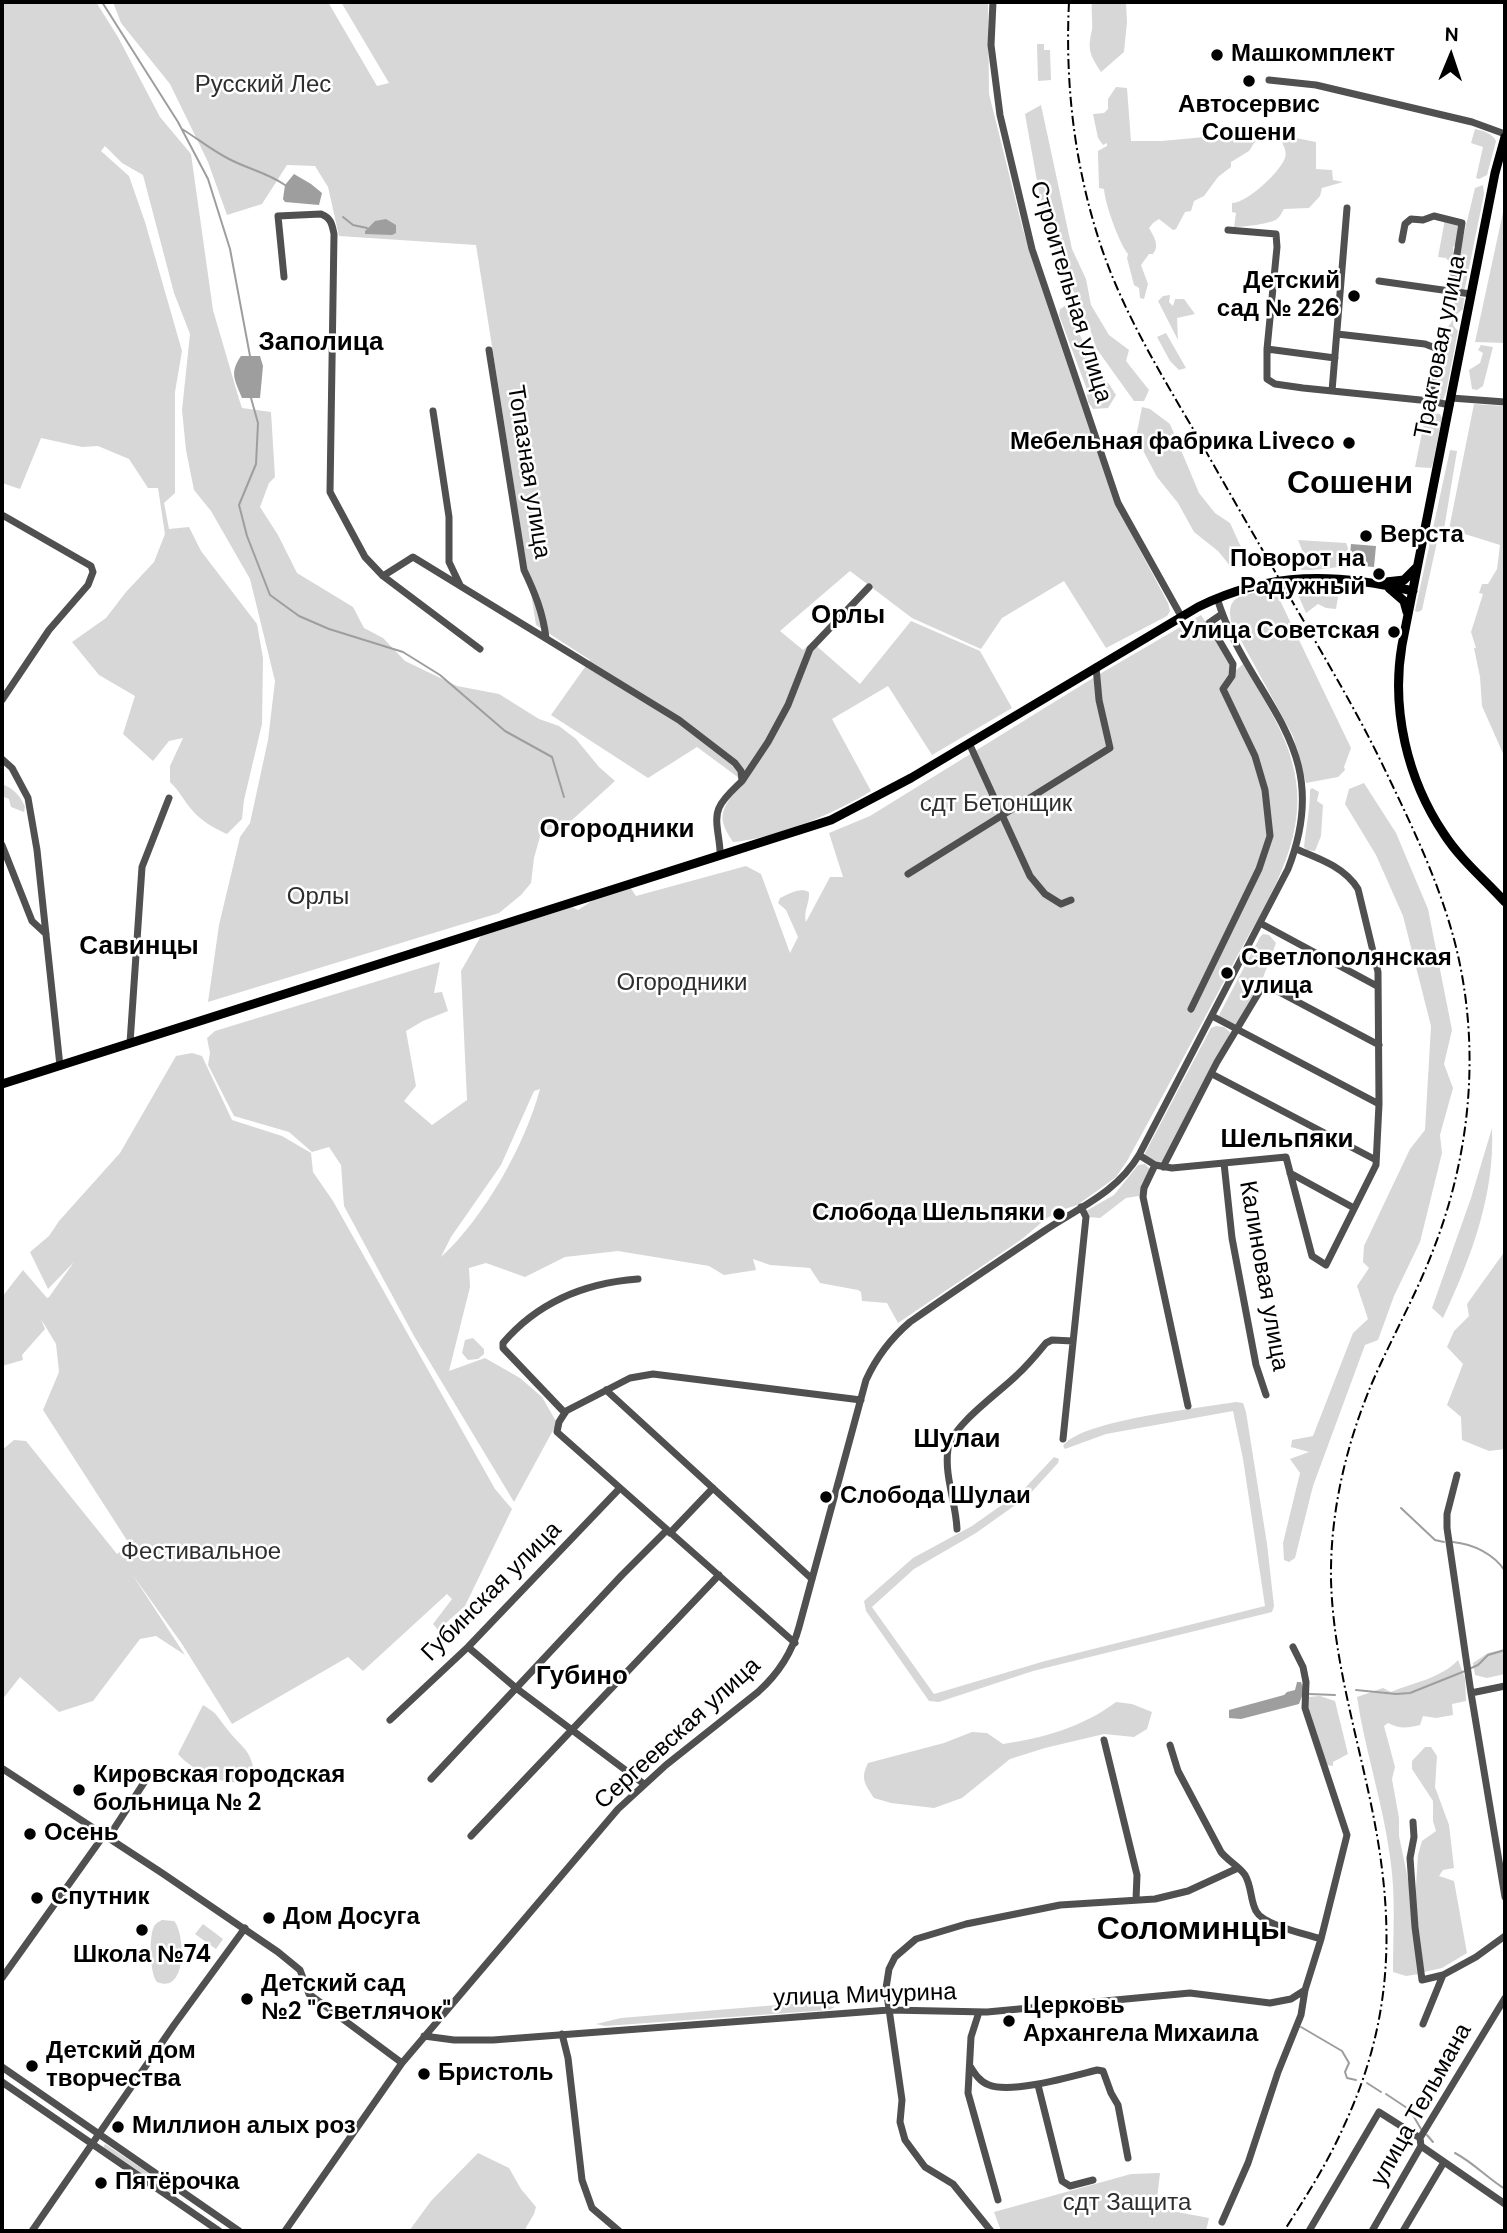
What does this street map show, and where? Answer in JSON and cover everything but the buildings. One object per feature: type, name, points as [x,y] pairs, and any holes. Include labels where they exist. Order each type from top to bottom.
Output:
[{"type":"main road","name":"Трактовая улица","points":[[1413,590],[1495,173],[1505,135]]},
{"type":"main road","points":[[1378,583],[1404,580],[1418,565]]},
{"type":"main road","points":[[2,1084],[831,820],[970,743],[1181,616],[1217,598],[1259,585],[1297,578],[1335,577],[1413,590],[1398,667],[1400,725],[1424,799],[1444,835],[1505,902]]},
{"type":"main road","points":[[1378,583],[1399,595],[1408,614]]},
{"type":"street","name":"Строительная улица","points":[[993,2],[990,45],[999,115],[1032,249],[1118,503],[1181,616]]},
{"type":"street","points":[[1269,80],[1316,85],[1472,122],[1505,135]]},
{"type":"street","points":[[1332,391],[1347,208]]},
{"type":"street","points":[[284,277],[278,216],[327,216],[332,222],[334,234],[330,492],[365,557],[383,576],[480,649]]},
{"type":"street","points":[[1402,240],[1405,224],[1411,219],[1423,220],[1434,216],[1462,223],[1451,292]]},
{"type":"street","points":[[1228,230],[1276,234],[1267,349],[1267,379],[1275,384],[1430,401],[1505,402]]},
{"type":"street","points":[[1379,281],[1471,295]]},
{"type":"street","points":[[1337,334],[1425,344],[1438,349],[1430,401]]},
{"type":"street","points":[[1267,349],[1335,358]]},
{"type":"street","name":"Топазная улица","points":[[489,350],[524,570],[544,617],[546,638]]},
{"type":"street","points":[[433,411],[449,517],[449,562],[460,585]]},
{"type":"street","points":[[2,700],[49,630],[88,585],[93,572],[91,566],[4,516]]},
{"type":"street","points":[[383,576],[413,556],[688,727],[736,763],[741,771],[742,781]]},
{"type":"street","points":[[720,855],[718,809],[742,781],[768,742],[788,705],[810,649],[869,587]]},
{"type":"street","name":"Сергеевская улица","points":[[285,2231],[402,2063],[618,1809],[644,1784],[771,1680],[794,1643],[870,1371],[894,1335],[970,1280],[1121,1180],[1139,1155],[1289,869],[1302,819],[1304,795],[1295,754],[1282,721],[1236,643],[1217,598]]},
{"type":"street","points":[[1191,1009],[1259,869],[1270,836],[1265,790],[1255,756],[1223,689],[1232,676],[1233,664],[1209,623],[1222,614]]},
{"type":"street","points":[[908,874],[1110,748],[1099,699],[1096,667]]},
{"type":"street","points":[[970,743],[1030,876],[1045,894],[1061,904],[1071,900]]},
{"type":"street","points":[[2,760],[17,776],[28,799],[37,850],[60,1066]]},
{"type":"street","points":[[130,1044],[142,867],[169,798]]},
{"type":"street","points":[[2,845],[32,921],[46,934]]},
{"type":"street","points":[[1139,1155],[1159,1166],[1286,1157],[1312,1256],[1326,1265],[1376,1165],[1379,1104],[1378,972],[1358,889],[1336,867],[1296,849]]},
{"type":"street","points":[[1261,923],[1377,986]]},
{"type":"street","points":[[1188,1406],[1143,1197],[1144,1188],[1264,984],[1379,1045]]},
{"type":"street","points":[[1212,1016],[1379,1104]]},
{"type":"street","points":[[1212,1074],[1376,1160]]},
{"type":"street","name":"Калиновая улица","points":[[1224,1163],[1232,1238],[1256,1365],[1266,1395]]},
{"type":"street","points":[[1290,1173],[1354,1208]]},
{"type":"street","points":[[1063,1439],[1086,1217],[1082,1207]]},
{"type":"street","points":[[565,1413],[503,1348],[503,1343],[531,1316],[572,1292],[609,1282],[638,1279]]},
{"type":"street","points":[[957,1529],[957,1513],[947,1461],[951,1440],[974,1413],[1018,1374],[1046,1343],[1052,1340],[1073,1341]]},
{"type":"street","points":[[794,1643],[557,1432],[559,1422],[565,1413],[630,1378],[662,1374],[861,1400]]},
{"type":"street","points":[[606,1390],[812,1579]]},
{"type":"street","points":[[1457,1475],[1447,1514],[1447,1526],[1505,1897]]},
{"type":"street","name":"Губинская улица","points":[[390,1720],[468,1647],[620,1488]]},
{"type":"street","points":[[431,1779],[622,1575],[713,1488]]},
{"type":"street","points":[[471,1836],[719,1575]]},
{"type":"street","points":[[468,1647],[516,1688],[644,1784]]},
{"type":"street","points":[[1222,2222],[1248,2163],[1278,2072],[1301,2015],[1305,1990],[1321,1939],[1347,1835],[1305,1708],[1303,1667],[1293,1647]]},
{"type":"street","points":[[1471,1693],[1505,1686]]},
{"type":"street","points":[[1104,1740],[1137,1875],[1136,1900]]},
{"type":"street","points":[[1170,1745],[1178,1771],[1221,1853],[1243,1873],[1251,1889],[1258,1916],[1268,1922],[1321,1939]]},
{"type":"street","points":[[3,1769],[245,1928],[298,1967],[309,1994],[402,2063]]},
{"type":"street","points":[[2,1978],[147,1778]]},
{"type":"street","points":[[1413,1822],[1414,1837],[1410,1858],[1422,1980],[1443,1975],[1476,1957],[1505,1936]]},
{"type":"street","points":[[991,2231],[953,2184],[925,2167],[905,2140],[900,2122],[902,2099],[886,1988],[889,1969],[895,1957],[916,1940],[966,1924],[1060,1905],[1155,1899],[1188,1891],[1238,1868]]},
{"type":"street","points":[[32,2231],[245,1928]]},
{"type":"street","points":[[1423,2024],[1443,1975]]},
{"type":"street","name":"улица Мичурина","points":[[424,2036],[454,2040],[493,2040],[888,2010],[979,2012],[1190,1993],[1269,2003],[1291,1999],[1305,1990]]},
{"type":"street","name":"улица Тельмана","points":[[1372,2231],[1505,1998]]},
{"type":"street","points":[[979,2012],[971,2037],[968,2093],[998,2200]]},
{"type":"street","points":[[562,2034],[568,2058],[582,2180],[592,2208],[619,2231]]},
{"type":"street","points":[[970,2066],[976,2076],[993,2087],[1038,2085],[1097,2070],[1103,2071],[1118,2105],[1128,2158]]},
{"type":"street","points":[[2,2067],[239,2231]]},
{"type":"street","points":[[2,2082],[219,2231]]},
{"type":"street","points":[[1038,2085],[1062,2181],[1070,2186],[1093,2180]]},
{"type":"street","points":[[1308,2231],[1379,2112],[1505,2204]]},
{"type":"street","points":[[1403,2231],[1444,2162]]},
{"type":"green space","points":[[2,2],[96,2],[118,37],[160,117],[191,154],[213,310],[239,399],[242,408],[271,412],[275,477],[269,483],[260,507],[297,573],[353,607],[364,628],[383,638],[405,661],[457,686],[499,694],[539,719],[559,726],[576,739],[599,767],[615,781],[572,820],[541,833],[531,883],[499,913],[208,1002],[219,925],[240,837],[250,823],[268,740],[275,681],[250,579],[211,511],[194,490],[182,410],[190,334],[174,293],[143,175],[122,163],[105,146],[101,151],[129,176],[182,351],[175,392],[175,493],[164,503],[169,529],[189,527],[201,551],[257,624],[263,658],[262,724],[242,819],[227,834],[199,818],[170,782],[170,766],[183,738],[169,741],[153,761],[123,734],[135,696],[99,675],[72,642],[106,618],[154,562],[165,534],[158,488],[148,488],[129,459],[98,446],[82,447],[41,438],[20,489],[2,483]]},
{"type":"green space","name":"Русский Лес","points":[[113,2],[328,2],[377,86],[389,83],[341,2],[988,2],[989,94],[1023,230],[1117,507],[1170,611],[1167,616],[1106,648],[1064,581],[1002,618],[981,649],[912,618],[850,571],[780,631],[803,650],[812,642],[860,684],[911,621],[980,651],[1012,708],[932,755],[888,686],[832,719],[871,791],[804,824],[767,836],[733,842],[723,823],[723,816],[739,778],[697,747],[648,778],[551,715],[590,660],[536,625],[476,245],[339,236],[328,187],[315,166],[287,165],[262,204],[227,215],[208,162],[170,84],[121,23]]},
{"type":"green space","points":[[1092,2],[1126,2],[1124,52],[1101,72],[1090,48]]},
{"type":"green space","points":[[1037,44],[1044,44],[1044,50],[1050,50],[1051,80],[1038,81]]},
{"type":"green space","points":[[1116,87],[1127,88],[1131,141],[1236,134],[1258,137],[1249,151],[1231,162],[1231,167],[1218,177],[1204,196],[1194,201],[1191,211],[1185,212],[1176,229],[1173,230],[1159,219],[1149,228],[1156,247],[1153,254],[1149,254],[1141,265],[1148,284],[1144,299],[1140,298],[1139,288],[1134,285],[1128,254],[1113,223],[1104,189],[1099,188],[1098,151],[1107,146],[1107,143],[1103,145],[1098,138],[1093,114],[1104,113],[1108,109],[1108,99]]},
{"type":"green space","points":[[1041,105],[1072,249],[1086,279],[1091,305],[1109,335],[1129,350],[1126,361],[1149,390],[1144,401],[1134,401],[1096,348],[1091,332],[1073,308],[1074,292],[1057,257],[1044,220],[1025,114]]},
{"type":"green space","points":[[1475,129],[1490,134],[1496,141],[1487,175],[1479,179],[1476,178],[1483,147],[1471,143]]},
{"type":"green space","points":[[1286,136],[1316,142],[1316,169],[1332,170],[1333,180],[1343,182],[1322,188],[1320,196],[1309,208],[1284,209],[1274,221],[1234,227],[1236,213],[1232,212],[1232,203],[1246,198],[1277,171],[1285,158],[1282,142]]},
{"type":"green space","points":[[1483,185],[1484,194],[1465,288],[1462,291],[1458,290],[1455,284],[1461,246],[1475,188]]},
{"type":"green space","points":[[1505,203],[1505,343],[1475,342]]},
{"type":"green space","points":[[1445,219],[1459,223],[1456,244],[1453,247],[1450,287],[1447,285],[1451,264],[1446,258],[1438,257]]},
{"type":"green space","points":[[1170,295],[1169,302],[1173,306],[1175,299],[1184,299],[1195,314],[1177,318],[1178,340],[1158,301],[1163,296]]},
{"type":"green space","points":[[1455,298],[1464,298],[1463,309],[1456,315],[1453,325],[1458,331],[1446,392],[1443,400],[1435,399],[1445,331],[1453,320]]},
{"type":"green space","points":[[1065,306],[1088,351],[1098,362],[1101,377],[1116,395],[1108,408],[1093,409],[1088,402],[1086,387],[1059,315],[1060,309]]},
{"type":"green space","points":[[1166,333],[1186,368],[1179,370],[1170,361],[1157,337]]},
{"type":"green space","points":[[1481,345],[1493,347],[1483,386],[1477,390],[1472,389],[1469,370],[1480,363],[1483,353],[1478,350]]},
{"type":"green space","points":[[1474,404],[1505,406],[1505,758],[1482,706],[1476,648],[1471,632],[1483,594],[1479,593],[1482,584],[1488,584],[1497,569],[1500,545],[1449,529]]},
{"type":"green space","points":[[1142,407],[1150,409],[1170,424],[1199,493],[1215,513],[1230,523],[1241,547],[1239,549],[1229,546],[1237,564],[1231,567],[1218,551],[1194,532],[1178,503],[1157,477],[1136,437]]},
{"type":"green space","points":[[1426,413],[1440,414],[1442,418],[1431,468],[1415,467]]},
{"type":"green space","points":[[1450,450],[1457,451],[1443,535],[1437,542],[1422,610],[1418,612],[1415,611]]},
{"type":"green space","points":[[1298,540],[1346,543],[1348,548],[1345,566],[1302,570],[1299,567],[1305,557]]},
{"type":"green space","points":[[1334,584],[1338,597],[1336,609],[1318,604],[1306,613],[1296,590]]},
{"type":"green space","points":[[1274,588],[1351,748],[1345,770],[1338,777],[1306,783],[1293,736],[1232,624],[1231,605],[1235,600],[1247,594]]},
{"type":"green space","name":"сдт Бетонщик","points":[[1201,615],[1230,660],[1232,674],[1243,664],[1269,709],[1291,756],[1297,790],[1293,837],[1266,905],[1116,1177],[1077,1205],[1047,1218],[1022,1239],[898,1323],[887,1303],[862,1301],[861,1292],[858,1290],[820,1283],[810,1268],[770,1265],[753,1259],[756,1270],[724,1275],[709,1266],[618,1251],[565,1257],[525,1277],[486,1263],[469,1268],[470,1287],[449,1371],[485,1358],[520,1378],[542,1397],[557,1423],[514,1502],[414,1336],[344,1206],[341,1165],[329,1147],[312,1152],[289,1132],[234,1116],[208,1065],[210,1053],[207,1038],[215,1031],[440,962],[434,993],[442,992],[448,1011],[406,1031],[416,1086],[404,1101],[432,1125],[467,1100],[461,971],[481,936],[572,907],[578,910],[598,897],[630,887],[636,896],[746,866],[761,874],[790,953],[798,937],[786,910],[778,903],[780,898],[798,891],[809,892],[806,922],[830,877],[843,877],[829,833],[870,816],[1098,675]],"holes":[[[540,1089],[533,1111],[501,1179],[472,1222],[441,1257],[451,1237],[501,1165],[534,1091]]]},
{"type":"green space","points":[[1364,783],[1396,833],[1428,909],[1452,1030],[1444,1064],[1453,1088],[1440,1135],[1442,1153],[1420,1242],[1394,1296],[1378,1340],[1365,1345],[1313,1486],[1295,1558],[1289,1562],[1284,1560],[1283,1543],[1300,1473],[1290,1459],[1309,1452],[1291,1447],[1292,1440],[1313,1436],[1353,1333],[1368,1319],[1357,1286],[1369,1268],[1363,1262],[1364,1246],[1410,1149],[1425,1130],[1431,1026],[1403,916],[1376,855],[1345,804],[1349,789]]},
{"type":"green space","points":[[2,784],[19,796],[25,807],[24,812],[11,807],[9,799],[2,796]]},
{"type":"green space","points":[[1312,788],[1319,792],[1317,801],[1323,805],[1321,836],[1315,851],[1304,847]]},
{"type":"green space","points":[[1263,934],[1269,935],[1276,943],[1261,983],[1237,1025],[1218,1017]]},
{"type":"green space","points":[[1224,1027],[1230,1032],[1228,1039],[1163,1161],[1157,1163],[1146,1157],[1145,1153],[1211,1028]]},
{"type":"green space","name":"Фестивальное","points":[[192,1053],[202,1056],[232,1120],[282,1136],[311,1153],[313,1172],[333,1201],[495,1489],[512,1509],[465,1606],[438,1630],[433,1624],[452,1599],[447,1594],[363,1671],[348,1657],[232,1724],[182,1644],[132,1574],[185,1655],[156,1636],[140,1639],[93,1701],[59,1712],[20,1677],[2,1700],[2,1450],[14,1440],[26,1441],[117,1554],[130,1545],[43,1410],[59,1372],[56,1344],[41,1319],[45,1329],[22,1355],[23,1360],[2,1366],[2,1297],[23,1270],[47,1298],[49,1297],[74,1262],[48,1289],[30,1252],[49,1236],[59,1221],[120,1153],[176,1056]]},
{"type":"green space","points":[[1492,1128],[1490,1178],[1479,1226],[1443,1318],[1432,1308],[1471,1198]]},
{"type":"green space","points":[[1145,1164],[1150,1172],[1139,1196],[1126,1198],[1100,1218],[1088,1217],[1086,1211],[1114,1195],[1138,1165]]},
{"type":"green space","points":[[1505,1251],[1505,1449],[1489,1451],[1462,1440],[1461,1417],[1447,1405],[1463,1364],[1447,1347],[1454,1331],[1469,1316],[1467,1304]]},
{"type":"green space","points":[[473,1338],[484,1349],[484,1354],[478,1359],[468,1360],[462,1353],[465,1340]]},
{"type":"green space","points":[[1243,1403],[1246,1412],[1267,1544],[1274,1606],[1272,1612],[1033,1671],[939,1702],[929,1701],[866,1611],[864,1601],[913,1558],[972,1526],[1023,1490],[1054,1457],[1059,1459],[1058,1463],[1028,1496],[976,1533],[914,1569],[872,1607],[934,1694],[1045,1661],[1265,1606],[1233,1411],[1106,1434],[1065,1449],[1063,1446],[1074,1437],[1116,1422]]},
{"type":"green space","points":[[1505,1649],[1505,1674],[1487,1678],[1475,1675],[1473,1663],[1488,1653]]},
{"type":"green space","points":[[1458,1660],[1465,1678],[1466,1701],[1452,1704],[1453,1715],[1436,1718],[1423,1716],[1420,1725],[1411,1727],[1388,1723],[1384,1726],[1395,1767],[1392,1779],[1399,1818],[1399,1836],[1409,1884],[1419,1974],[1406,1976],[1393,1972],[1392,1871],[1357,1697],[1383,1688],[1391,1692],[1443,1672]]},
{"type":"green space","points":[[1320,1696],[1335,1701],[1348,1754],[1333,1762],[1333,1766],[1327,1765],[1308,1709],[1308,1697]]},
{"type":"green space","points":[[1116,1702],[1132,1704],[1152,1712],[1147,1729],[1134,1737],[1104,1734],[1010,1759],[962,1798],[934,1808],[891,1803],[874,1798],[865,1781],[864,1773],[868,1763],[944,1743],[972,1732],[987,1733],[1003,1744],[1033,1738],[1076,1725]]},
{"type":"green space","points":[[203,1705],[216,1715],[245,1749],[255,1777],[238,1782],[222,1781],[197,1770],[178,1754]]},
{"type":"green space","points":[[1425,1747],[1431,1747],[1437,1756],[1435,1787],[1449,1825],[1454,1868],[1443,1870],[1439,1876],[1454,1881],[1467,1953],[1442,1968],[1424,1972],[1415,1901],[1418,1855],[1422,1841],[1436,1831],[1433,1801],[1412,1769],[1412,1761]]},
{"type":"green space","points":[[162,1920],[174,1921],[178,1927],[182,1949],[179,1971],[174,1980],[167,1984],[157,1982],[151,1957],[153,1929],[155,1924]]},
{"type":"green space","points":[[203,1924],[223,1939],[216,1949],[195,1934]]},
{"type":"green space","points":[[801,2003],[835,2007],[829,2010],[605,2026],[596,2024],[621,2018]]},
{"type":"green space","points":[[105,2144],[179,2193],[176,2197],[103,2148]]},
{"type":"green space","points":[[478,2153],[509,2168],[536,2207],[524,2231],[409,2231],[431,2201]]},
{"type":"green space","name":"сдт Защита","points":[[1160,2173],[1156,2208],[1209,2218],[1206,2231],[1001,2231],[994,2212],[1131,2174]]},
{"type":"shaded area","points":[[294,174],[322,193],[319,205],[285,202],[285,185]]},
{"type":"shaded area","points":[[386,219],[396,225],[396,233],[365,234],[375,221]]},
{"type":"shaded area","points":[[241,356],[260,356],[263,366],[260,398],[242,398],[234,372]]},
{"type":"shaded area","points":[[1351,544],[1376,546],[1374,567],[1349,565]]},
{"type":"shaded area","points":[[1297,1682],[1301,1682],[1304,1691],[1299,1704],[1241,1719],[1229,1718],[1229,1710],[1284,1695],[1295,1690]]},
{"type":"waterway","points":[[102,2],[178,122],[208,179],[230,249],[250,356]]},
{"type":"waterway","points":[[182,129],[223,156],[285,185]]},
{"type":"waterway","points":[[343,217],[353,225],[367,228]]},
{"type":"waterway","points":[[251,398],[258,423],[256,464],[239,505],[247,536],[270,595],[299,616],[329,629],[403,652],[440,675],[505,731],[552,757],[564,797]]},
{"type":"waterway","points":[[1401,1508],[1435,1540],[1444,1542]]},
{"type":"waterway","points":[[1453,1542],[1482,1551],[1505,1571]]},
{"type":"waterway","points":[[1469,1669],[1478,1665],[1488,1655],[1505,1650]]},
{"type":"waterway","points":[[1356,1690],[1410,1693],[1465,1671]]},
{"type":"waterway","points":[[1309,1694],[1335,1695]]},
{"type":"waterway","points":[[1301,2027],[1342,2051],[1349,2063],[1345,2072],[1347,2078],[1356,2080]]},
{"type":"waterway","points":[[1367,2083],[1381,2092]]},
{"type":"waterway","points":[[1386,2094],[1410,2110],[1421,2129]]},
{"type":"waterway","points":[[1427,2135],[1433,2142]]},
{"type":"waterway","points":[[1455,2153],[1505,2189]]},
{"type":"railway","points":[[1069,2],[1068,62],[1077,150],[1090,208],[1107,264],[1156,366],[1377,753],[1418,841],[1446,912],[1459,960],[1469,1034],[1467,1108],[1455,1182],[1445,1218],[1425,1269],[1379,1367],[1354,1430],[1341,1479],[1333,1529],[1331,1580],[1336,1633],[1377,1835],[1383,1878],[1386,1962],[1382,2003],[1361,2085],[1343,2128],[1323,2168],[1284,2231]]},
{"type":"place","name":"Машкомплект","points":[[1217,55]]},
{"type":"place","name":"Автосервис Сошени","points":[[1249,81]]},
{"type":"place","name":"Детский сад № 226","points":[[1354,296]]},
{"type":"place","name":"Мебельная фабрика Liveco","points":[[1349,443]]},
{"type":"place","name":"Верста","points":[[1366,536]]},
{"type":"place","name":"Поворот на Радужный","points":[[1379,574]]},
{"type":"place","name":"Улица Советская","points":[[1394,632]]},
{"type":"place","name":"Светлополянская улица","points":[[1227,973]]},
{"type":"place","name":"Слобода Шельпяки","points":[[1059,1214]]},
{"type":"place","name":"Слобода Шулаи","points":[[826,1497]]},
{"type":"place","name":"Кировская городская больница № 2","points":[[79,1790]]},
{"type":"place","name":"Осень","points":[[30,1834]]},
{"type":"place","name":"Спутник","points":[[37,1898]]},
{"type":"place","name":"Дом Досуга","points":[[269,1918]]},
{"type":"place","name":"Школа №74","points":[[142,1930]]},
{"type":"place","name":"Детский сад №2 \"Светлячок\"","points":[[247,1999]]},
{"type":"place","name":"Церковь Архангела Михаила","points":[[1009,2021]]},
{"type":"place","name":"Детский дом творчества","points":[[32,2066]]},
{"type":"place","name":"Бристоль","points":[[424,2074]]},
{"type":"place","name":"Миллион алых роз","points":[[118,2127]]},
{"type":"place","name":"Пятёрочка","points":[[101,2183]]},
{"type":"district","name":"Заполица","points":[[321,343]]},
{"type":"district","name":"Сошени","points":[[1350,485]]},
{"type":"district","name":"Орлы","points":[[848,616]]},
{"type":"district","name":"Огородники","points":[[617,830]]},
{"type":"district","name":"Савинцы","points":[[139,947]]},
{"type":"district","name":"Шельпяки","points":[[1287,1140]]},
{"type":"district","name":"Шулаи","points":[[957,1440]]},
{"type":"district","name":"Губино","points":[[582,1677]]},
{"type":"district","name":"Соломинцы","points":[[1192,1931]]}]
